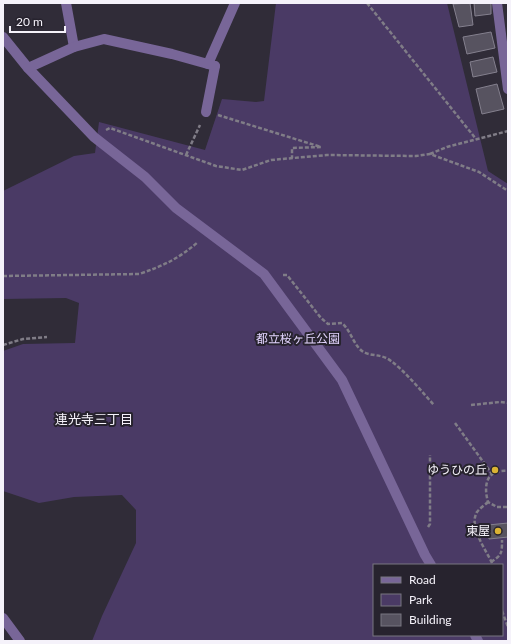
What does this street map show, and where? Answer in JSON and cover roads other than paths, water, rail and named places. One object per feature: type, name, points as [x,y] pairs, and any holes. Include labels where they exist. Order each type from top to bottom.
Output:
[{"type":"street","points":[[66,3],[74,47]]},
{"type":"street","points":[[206,112],[211,65],[234,3]]},
{"type":"street","points":[[497,3],[508,89]]},
{"type":"street","points":[[3,37],[28,68],[94,137],[145,177],[176,208],[264,274],[342,380],[418,541],[430,564]]},
{"type":"street","points":[[28,68],[74,47],[104,40],[172,54],[211,65]]},
{"type":"street","points":[[3,618],[20,641]]},
{"type":"place","name":"ゆうひの丘","points":[[495,470]]},
{"type":"place","name":"東屋","points":[[498,531]]},
{"type":"district","name":"連光寺三丁目","points":[[94,419]]},
{"type":"park label","name":"都立桜ヶ丘公園","points":[[298,339]]}]
